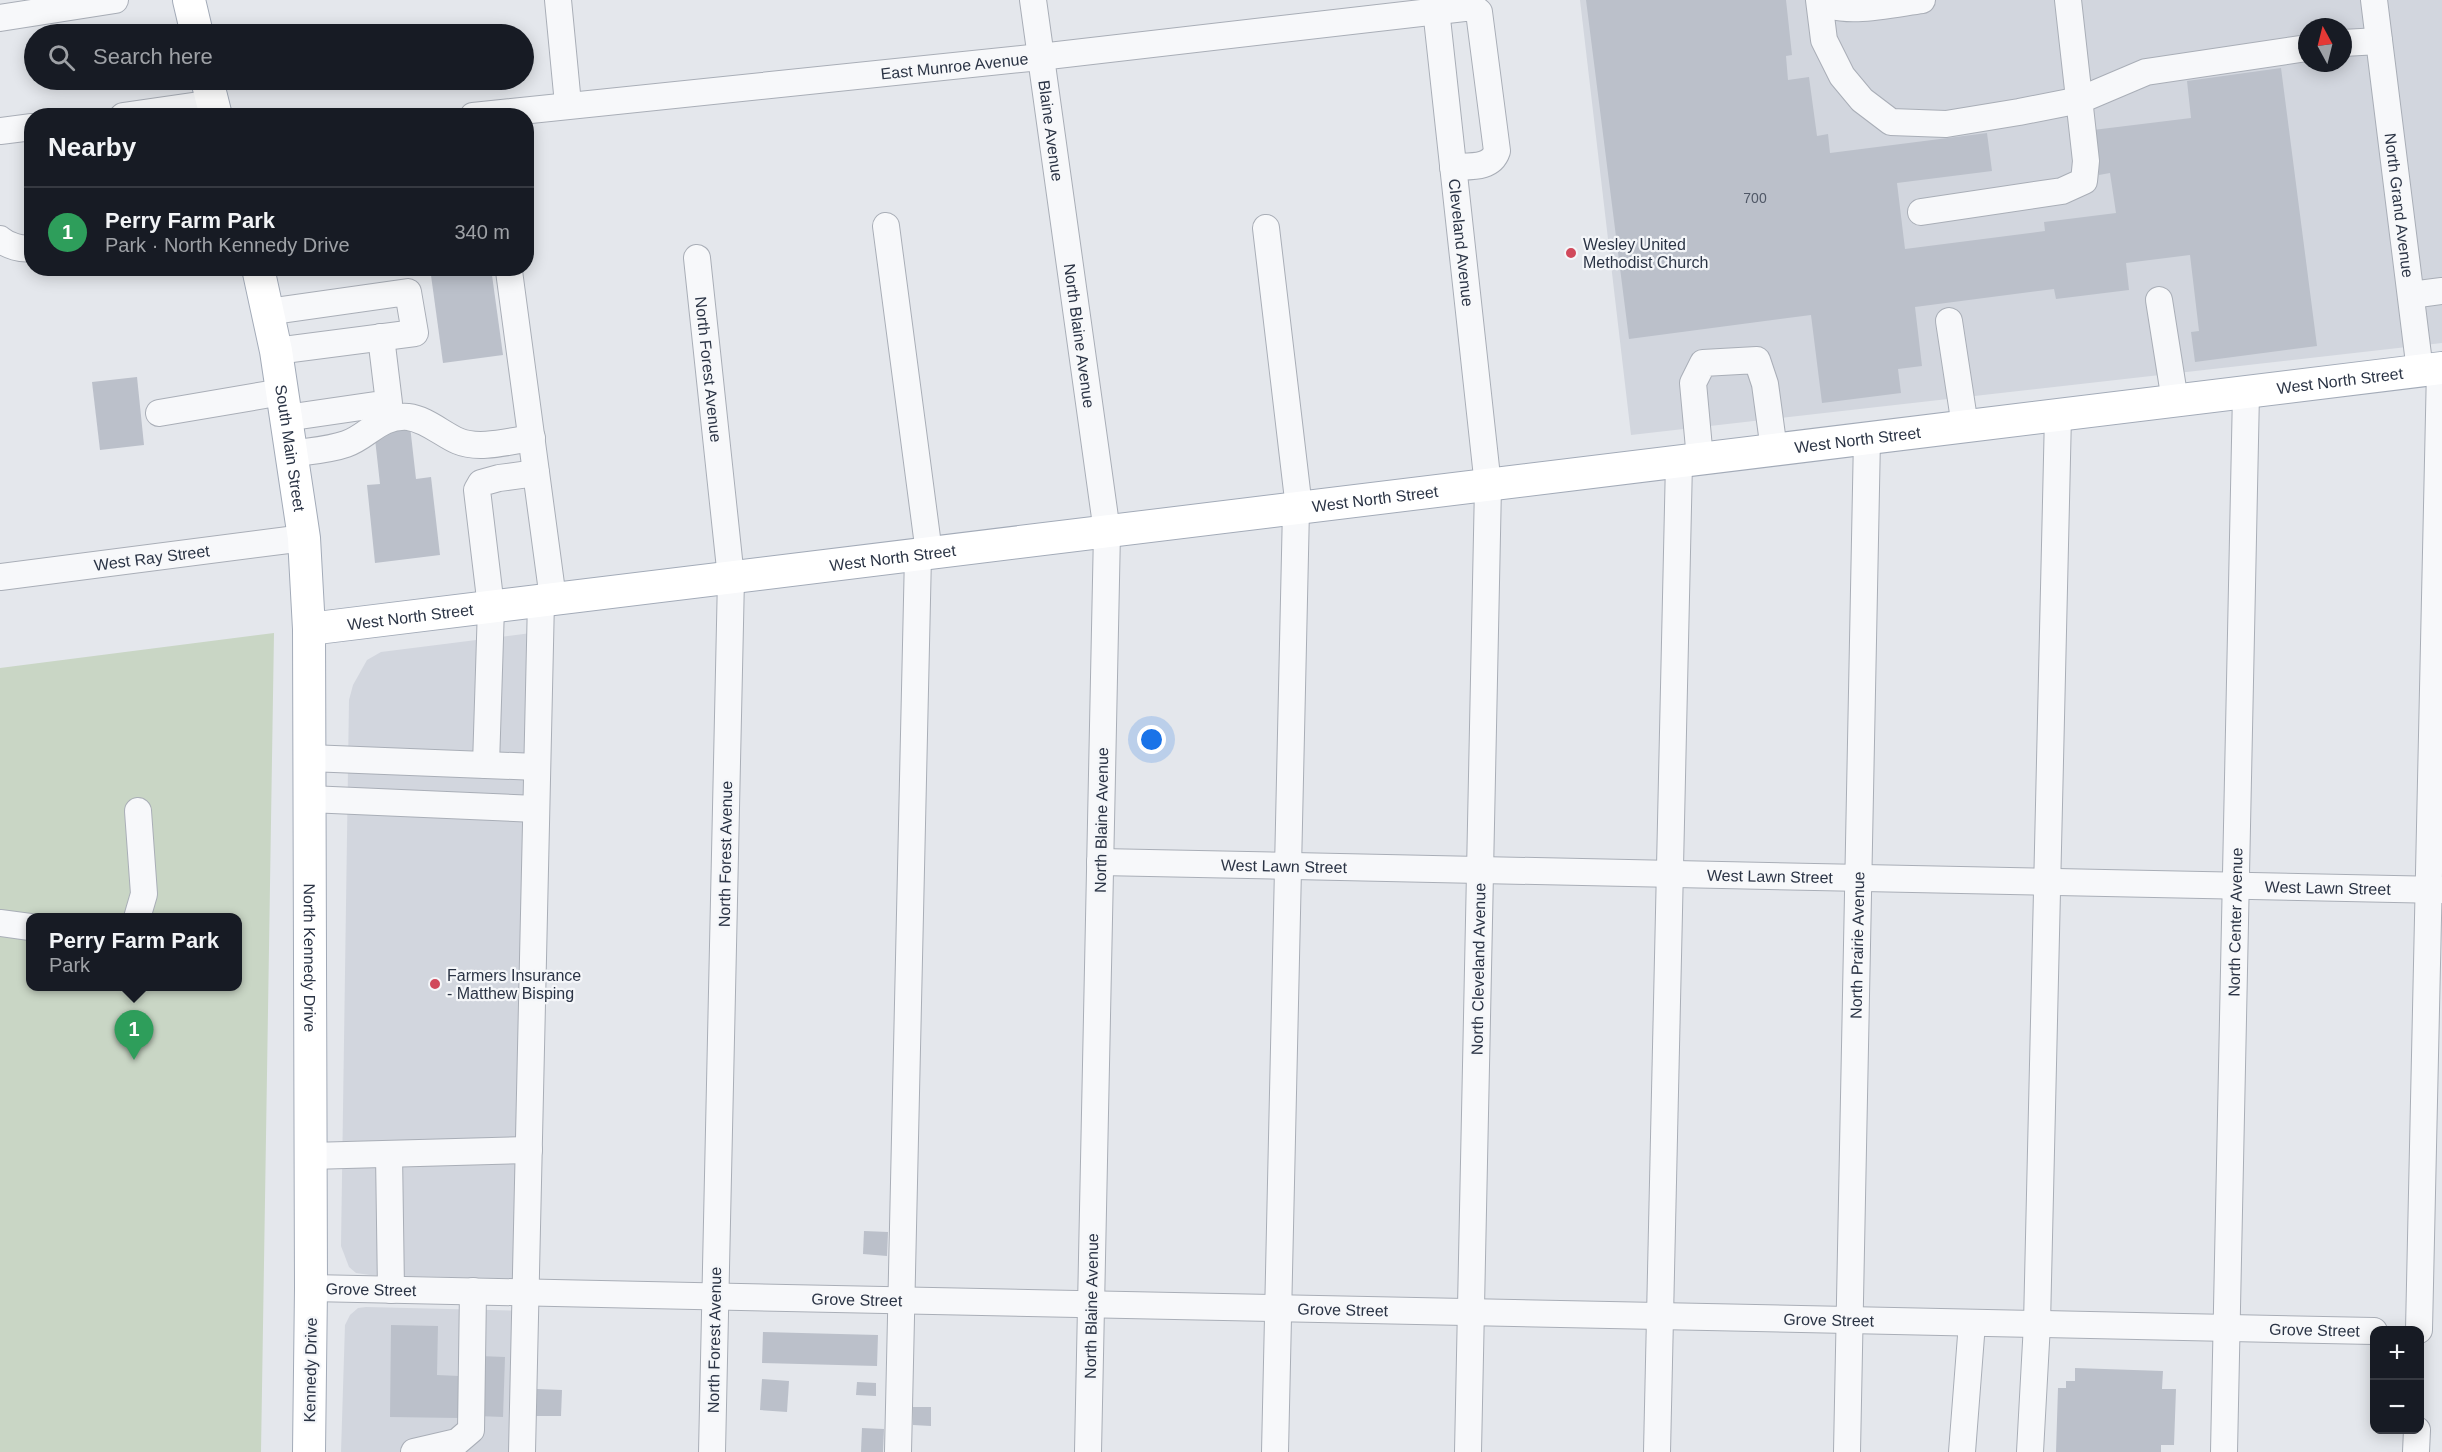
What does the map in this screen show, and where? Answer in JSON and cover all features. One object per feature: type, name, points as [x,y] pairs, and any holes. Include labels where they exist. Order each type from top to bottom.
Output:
[{"type":"main road","points":[[189,0],[195,24]]},
{"type":"main road","name":"South Main Street","points":[[260,276],[276,351],[304,538],[309,629]]},
{"type":"main road","name":"West North Street","points":[[309,629],[2434,369]]},
{"type":"main road","name":"North Kennedy Drive","points":[[309,629],[311,1288]]},
{"type":"main road","name":"Kennedy Drive","points":[[309,1452],[311,1288]]},
{"type":"street","points":[[0,18],[115,0]]},
{"type":"street","points":[[558,0],[568,104]]},
{"type":"street","name":"Blaine Avenue","points":[[1033,0],[1058,192]]},
{"type":"street","points":[[1820,0],[1841,9],[1922,0]]},
{"type":"street","points":[[1820,0],[1824,40],[1842,76],[1862,100],[1891,122],[1946,124],[2080,100],[2146,72],[2298,49]]},
{"type":"street","points":[[1921,212],[2062,191],[2084,181],[2086,161],[2068,0]]},
{"type":"street","name":"North Grand Avenue","points":[[2374,0],[2411,295],[2434,369],[2435,890],[2419,1326]]},
{"type":"street","name":"East Munroe Avenue","points":[[534,108],[1040,57],[1436,6],[1473,7],[1479,12],[1497,150],[1494,159],[1488,164],[1453,167]]},
{"type":"street","name":"Cleveland Avenue","points":[[1436,6],[1488,486]]},
{"type":"street","points":[[2352,42],[2379,41]]},
{"type":"street","points":[[165,108],[212,99]]},
{"type":"street","points":[[0,131],[24,128]]},
{"type":"street","name":"North Blaine Avenue","points":[[1058,192],[1107,532],[1088,1452]]},
{"type":"street","points":[[886,226],[924,554],[898,1452]]},
{"type":"street","points":[[1266,228],[1298,509],[1275,1452]]},
{"type":"street","points":[[0,239],[5,243],[24,249]]},
{"type":"street","name":"North Forest Avenue","points":[[697,258],[731,578],[712,1452]]},
{"type":"street","points":[[510,276],[532,438],[547,600],[537,767],[522,1452]]},
{"type":"street","points":[[2411,295],[2442,291]]},
{"type":"street","points":[[267,312],[408,292],[415,333],[276,351]]},
{"type":"street","points":[[2158,300],[2175,401]]},
{"type":"street","points":[[1949,321],[1965,426]]},
{"type":"street","points":[[159,413],[284,405],[389,403],[381,337]]},
{"type":"street","points":[[1658,1452],[1670,873],[1693,383],[1703,363],[1757,360],[1765,384],[1774,450]]},
{"type":"street","name":"North Center Avenue","points":[[2224,1452],[2246,393]]},
{"type":"street","points":[[2030,1452],[2037,1324],[2058,415]]},
{"type":"street","points":[[291,454],[343,446],[359,439],[370,428],[391,419],[409,417],[461,442],[486,444],[532,438]]},
{"type":"street","name":"North Prairie Avenue","points":[[1847,1452],[1868,438]]},
{"type":"street","points":[[486,765],[491,607],[477,490],[481,483],[536,473]]},
{"type":"street","name":"North Cleveland Avenue","points":[[1468,1452],[1488,486]]},
{"type":"street","name":"West Ray Street","points":[[0,577],[304,538]]},
{"type":"street","points":[[309,758],[537,767]]},
{"type":"street","points":[[309,799],[536,809]]},
{"type":"street","points":[[138,811],[144,894],[138,913]]},
{"type":"street","name":"West Lawn Street","points":[[1100,862],[2435,890]]},
{"type":"street","points":[[0,923],[26,926]]},
{"type":"street","points":[[310,1156],[529,1150]]},
{"type":"street","points":[[389,1154],[391,1290]]},
{"type":"street","name":"Grove Street","points":[[311,1288],[2370,1331]]},
{"type":"street","points":[[414,1452],[462,1447],[471,1430],[473,1291]]},
{"type":"street","points":[[1962,1452],[1972,1323]]},
{"type":"street","points":[[2424,1331],[2442,1333]]},
{"type":"street","points":[[2416,1452],[2417,1434]]},
{"type":"shaded area","points":[[1580,0],[2442,0],[2442,343],[1631,435]]},
{"type":"shaded area","points":[[547,631],[533,1279],[356,1273],[349,1267],[341,1246],[349,700],[353,685],[367,660],[381,652]]},
{"type":"shaded area","points":[[358,1308],[532,1311],[529,1452],[341,1452],[345,1325],[350,1315]]},
{"type":"green space","points":[[274,633],[261,1452],[0,1452],[0,668]]},
{"type":"building","points":[[1586,0],[1786,0],[1792,55],[1786,56],[1788,80],[1809,77],[1817,136],[1828,134],[1830,153],[1987,133],[1992,171],[1897,183],[1905,249],[2045,231],[2044,222],[2116,213],[2110,173],[2099,175],[2093,130],[2191,118],[2187,81],[2281,68],[2317,346],[2195,362],[2191,332],[2199,331],[2190,255],[2126,263],[2129,290],[2056,299],[2054,289],[1915,307],[1922,366],[1898,369],[1901,393],[1822,403],[1811,315],[1629,339]]},
{"type":"building","points":[[431,276],[492,276],[503,355],[443,363]]},
{"type":"building","points":[[137,377],[144,445],[100,450],[92,382]]},
{"type":"building","points":[[410,426],[416,479],[431,477],[440,555],[375,563],[367,485],[380,484],[374,430]]},
{"type":"building","points":[[864,1231],[888,1232],[887,1256],[863,1254]]},
{"type":"building","points":[[391,1325],[438,1326],[437,1375],[459,1376],[458,1418],[390,1417]]},
{"type":"building","points":[[763,1332],[878,1335],[877,1366],[762,1363]]},
{"type":"building","points":[[480,1356],[505,1357],[503,1417],[478,1416]]},
{"type":"building","points":[[2075,1368],[2163,1371],[2162,1389],[2176,1389],[2174,1445],[2161,1445],[2161,1452],[2056,1452],[2058,1388],[2066,1388],[2066,1381],[2075,1381]]},
{"type":"building","points":[[762,1379],[789,1381],[787,1412],[760,1410]]},
{"type":"building","points":[[857,1382],[876,1383],[876,1396],[856,1395]]},
{"type":"building","points":[[537,1389],[562,1390],[561,1416],[536,1416]]},
{"type":"building","points":[[913,1407],[931,1407],[931,1426],[913,1425]]},
{"type":"building","points":[[862,1428],[884,1429],[883,1452],[861,1452]]},
{"type":"place","name":"Wesley United Methodist Church","points":[[1571,253]]},
{"type":"place","name":"Farmers Insurance - Matthew Bisping","points":[[435,984]]},
{"type":"place","name":"Perry Farm Park","points":[[134,1060]]}]
